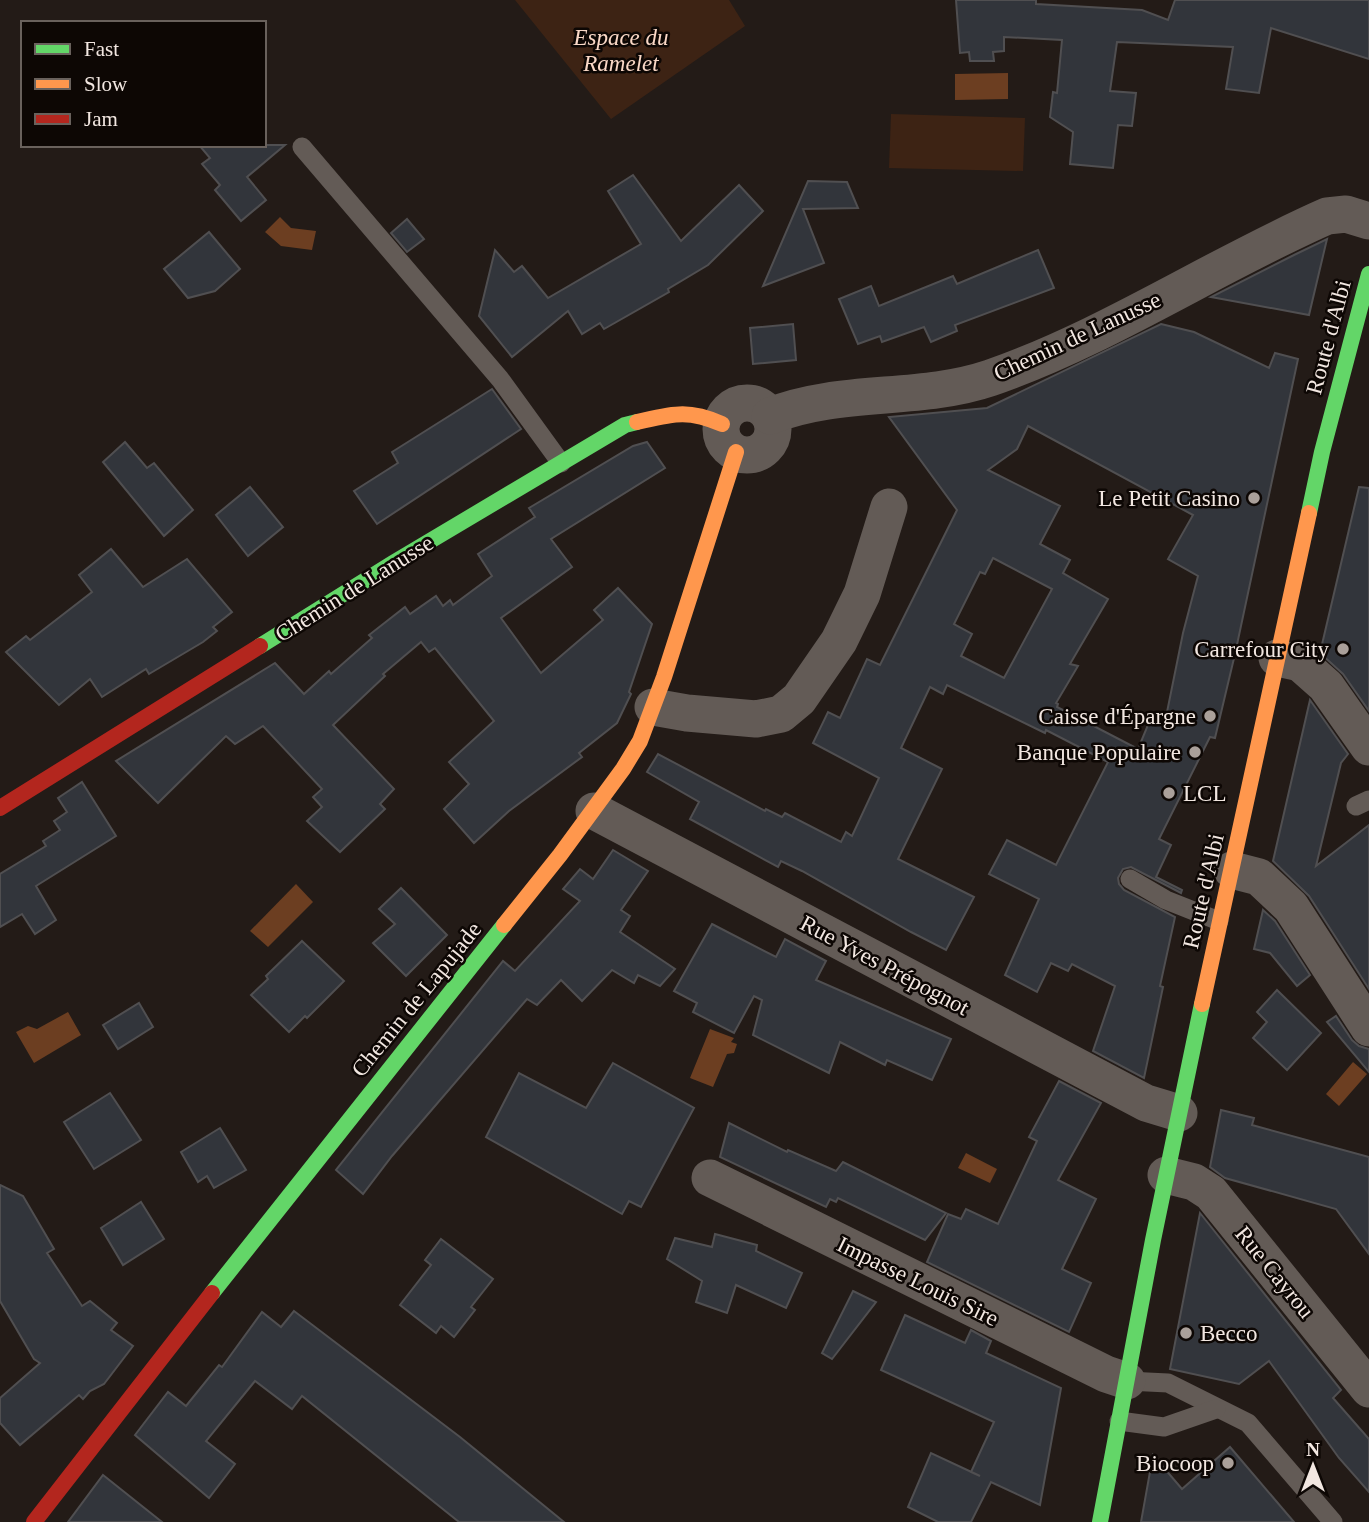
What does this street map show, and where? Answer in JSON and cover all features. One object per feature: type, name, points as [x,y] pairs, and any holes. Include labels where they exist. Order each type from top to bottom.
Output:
[{"type":"street","name":"Chemin de Lanusse","points":[[729,438],[731,409],[748,403],[765,409],[770,416],[804,406],[946,390],[987,379],[1043,358],[1327,216],[1346,214],[1369,221]]},
{"type":"street","name":"Route d'Albi","points":[[1100,1522],[1219,920],[1325,440],[1369,274]]},
{"type":"street","name":"Chemin de Lanusse","points":[[0,808],[393,563],[625,425],[672,414],[698,414],[729,438]]},
{"type":"street","name":"Chemin de Lapujade","points":[[34,1522],[268,1221],[594,811],[640,741],[664,677],[729,438]]},
{"type":"street","points":[[653,707],[756,719],[781,714],[799,699],[839,641],[862,594],[889,507]]},
{"type":"street","points":[[1277,658],[1300,663],[1326,686],[1369,747]]},
{"type":"street","name":"Rue Yves Prépognot","points":[[594,811],[1146,1103],[1179,1113]]},
{"type":"street","points":[[1232,870],[1259,877],[1291,907],[1369,1028]]},
{"type":"street","name":"Rue Cayrou","points":[[1167,1175],[1194,1182],[1211,1193],[1369,1389]]},
{"type":"street","name":"Impasse Louis Sire","points":[[710,1178],[1106,1374],[1127,1381]]},
{"type":"lane","points":[[303,146],[500,379],[561,463]]},
{"type":"lane","points":[[1130,879],[1166,900],[1219,920]]},
{"type":"lane","points":[[1127,1381],[1168,1383],[1248,1423],[1334,1522]]},
{"type":"lane","points":[[1119,1420],[1164,1427],[1216,1409]]},
{"type":"green space","name":"Espace du Ramelet","points":[[515,0],[729,0],[745,26],[611,119]]},
{"type":"green space","points":[[891,114],[1025,118],[1023,171],[889,168]]},
{"type":"shaded area","points":[[1008,73],[1008,99],[955,100],[955,74]]},
{"type":"shaded area","points":[[280,217],[291,228],[316,231],[312,250],[281,246],[265,232]]},
{"type":"shaded area","points":[[296,884],[313,902],[268,947],[250,931]]},
{"type":"shaded area","points":[[68,1012],[81,1035],[34,1063],[16,1032],[28,1026],[37,1029]]},
{"type":"shaded area","points":[[710,1029],[734,1038],[731,1042],[737,1044],[734,1053],[727,1054],[713,1087],[690,1078]]},
{"type":"shaded area","points":[[1353,1062],[1367,1074],[1339,1106],[1326,1094]]},
{"type":"shaded area","points":[[966,1153],[997,1169],[990,1183],[958,1168]]},
{"type":"building","points":[[956,0],[1036,0],[1036,4],[1142,10],[1168,20],[1175,0],[1369,0],[1369,59],[1271,28],[1259,93],[1226,89],[1233,47],[1117,42],[1110,91],[1136,93],[1132,126],[1118,125],[1113,168],[1070,164],[1073,132],[1050,117],[1053,92],[1057,93],[1062,40],[1004,37],[1004,51],[993,52],[994,61],[970,61],[969,52],[960,53]]},
{"type":"building","points":[[285,145],[247,177],[266,200],[241,221],[215,190],[220,185],[202,164],[210,158],[201,147]]},
{"type":"building","points":[[633,175],[681,241],[739,185],[763,211],[708,265],[668,289],[669,292],[604,329],[600,323],[582,334],[568,311],[512,357],[479,316],[495,250],[514,272],[522,266],[548,298],[641,244],[608,191]]},
{"type":"building","points":[[808,181],[847,182],[858,208],[803,209],[824,263],[763,286]]},
{"type":"building","points":[[407,219],[424,239],[407,252],[391,233]]},
{"type":"building","points":[[209,232],[240,269],[215,291],[188,298],[164,269]]},
{"type":"building","points":[[1327,239],[1309,315],[1211,297],[1294,255]]},
{"type":"building","points":[[1038,250],[1054,288],[955,325],[957,331],[931,342],[924,327],[882,342],[880,336],[858,344],[839,299],[871,286],[879,306],[953,276],[957,284]]},
{"type":"building","points":[[793,324],[796,360],[753,364],[750,328]]},
{"type":"building","points":[[1161,324],[1194,332],[1269,368],[1275,353],[1298,359],[1215,738],[1210,737],[1159,839],[1171,845],[1156,877],[1182,890],[1181,893],[1131,867],[1123,869],[1118,878],[1124,890],[1175,917],[1144,1078],[1093,1051],[1115,986],[1072,964],[1068,971],[1051,963],[1037,992],[1005,975],[1039,899],[989,874],[1007,840],[1056,865],[1108,762],[1046,730],[1045,733],[947,685],[943,694],[930,687],[901,748],[942,769],[898,859],[974,897],[946,950],[802,871],[781,861],[778,867],[690,819],[699,802],[647,772],[658,754],[765,811],[766,809],[782,817],[785,813],[841,842],[846,832],[852,836],[879,778],[813,743],[828,712],[840,718],[867,659],[880,665],[957,510],[889,417],[987,408]],"holes":[[[1028,426],[1193,515],[1168,559],[1198,576],[1183,633],[1164,727],[1150,720],[1138,749],[1057,707],[1056,703],[1078,666],[1070,664],[1108,599],[1063,573],[1070,560],[1040,544],[1060,506],[988,470],[1017,449]],[[993,558],[1052,589],[1004,678],[961,656],[972,634],[954,624],[980,572],[985,574]]]},
{"type":"building","points":[[492,389],[521,429],[377,524],[354,491],[398,463],[392,452]]},
{"type":"building","points":[[125,442],[147,468],[154,463],[193,510],[164,536],[103,462]]},
{"type":"building","points":[[647,442],[665,468],[551,539],[572,567],[501,618],[541,673],[603,620],[594,610],[618,588],[652,624],[629,692],[631,694],[617,723],[579,753],[582,757],[509,811],[474,843],[444,809],[469,784],[449,762],[494,721],[435,648],[429,652],[421,642],[383,674],[385,676],[333,725],[394,789],[380,804],[385,809],[340,852],[307,821],[322,807],[313,797],[322,789],[263,726],[235,744],[226,736],[158,803],[116,761],[275,663],[304,694],[329,671],[331,674],[372,638],[369,635],[405,607],[410,614],[436,596],[443,606],[450,600],[453,605],[492,576],[478,554],[535,517],[529,508],[633,446]]},
{"type":"building","points":[[250,487],[283,527],[248,556],[216,515]]},
{"type":"building","points":[[1359,487],[1369,488],[1369,711],[1343,674],[1320,653]]},
{"type":"building","points":[[111,549],[143,587],[187,559],[232,612],[213,627],[217,631],[203,642],[149,674],[146,669],[102,697],[90,679],[59,705],[6,652],[26,636],[30,640],[92,592],[79,575]]},
{"type":"building","points":[[1310,700],[1348,754],[1341,763],[1316,866],[1369,825],[1369,989],[1309,896],[1273,861]]},
{"type":"building","points":[[82,782],[116,836],[36,886],[56,920],[35,934],[22,914],[0,927],[0,874],[46,846],[43,841],[60,830],[54,821],[67,812],[58,798]]},
{"type":"building","points":[[613,850],[648,871],[621,910],[630,916],[620,932],[675,969],[660,986],[638,975],[634,983],[612,970],[582,1001],[561,980],[537,1005],[527,999],[392,1156],[363,1194],[336,1170],[503,961],[515,971],[580,901],[563,889],[580,869],[593,879]]},
{"type":"building","points":[[401,888],[447,935],[406,976],[373,943],[395,924],[379,909]]},
{"type":"building","points":[[1263,910],[1275,921],[1310,975],[1297,986],[1270,953],[1254,949]]},
{"type":"building","points":[[712,924],[776,957],[785,939],[826,961],[816,980],[951,1039],[932,1080],[887,1060],[885,1065],[840,1042],[829,1073],[753,1035],[762,1000],[754,996],[734,1033],[693,1012],[697,1003],[674,991]]},
{"type":"building","points":[[302,941],[344,981],[289,1032],[251,995],[268,979],[266,976]]},
{"type":"building","points":[[1277,990],[1321,1033],[1287,1070],[1253,1038],[1267,1022],[1257,1012]]},
{"type":"building","points":[[139,1003],[153,1027],[118,1049],[103,1025]]},
{"type":"building","points":[[1336,1016],[1352,1040],[1369,1049],[1369,1072],[1327,1022]]},
{"type":"building","points":[[613,1063],[694,1108],[641,1207],[629,1201],[622,1214],[486,1137],[519,1073],[586,1108]]},
{"type":"building","points":[[1059,1081],[1101,1103],[1058,1180],[1096,1199],[1062,1269],[1091,1283],[1069,1332],[927,1262],[948,1214],[961,1219],[966,1209],[998,1224],[1037,1141],[1029,1137]]},
{"type":"building","points":[[110,1093],[141,1140],[94,1169],[64,1122]]},
{"type":"building","points":[[1221,1110],[1254,1118],[1252,1125],[1369,1157],[1369,1254],[1336,1209],[1225,1178],[1210,1167]]},
{"type":"building","points":[[729,1123],[787,1152],[788,1150],[836,1171],[843,1162],[946,1213],[925,1240],[838,1198],[836,1202],[830,1199],[826,1207],[720,1157]]},
{"type":"building","points":[[220,1128],[246,1170],[214,1188],[207,1176],[198,1182],[181,1152]]},
{"type":"building","points":[[0,1185],[23,1196],[54,1249],[47,1253],[82,1306],[90,1301],[117,1323],[111,1330],[133,1346],[104,1384],[90,1391],[83,1399],[79,1395],[20,1445],[0,1423],[0,1398],[40,1363],[34,1359],[0,1301]]},
{"type":"building","points":[[141,1202],[164,1239],[123,1265],[101,1228]]},
{"type":"building","points":[[1200,1213],[1341,1390],[1333,1398],[1369,1439],[1369,1492],[1339,1458],[1269,1361],[1239,1384],[1170,1369]]},
{"type":"building","points":[[715,1234],[757,1245],[756,1251],[802,1273],[786,1308],[736,1285],[727,1313],[696,1302],[702,1281],[667,1259],[675,1238],[712,1247]]},
{"type":"building","points":[[441,1239],[493,1279],[471,1307],[475,1310],[454,1337],[441,1326],[436,1333],[400,1305],[431,1265],[425,1260]]},
{"type":"building","points":[[853,1291],[876,1302],[832,1359],[822,1353]]},
{"type":"building","points":[[294,1311],[460,1437],[564,1522],[459,1522],[302,1396],[292,1409],[255,1381],[206,1441],[235,1464],[209,1498],[135,1435],[168,1392],[186,1406],[219,1365],[222,1367],[262,1312],[281,1327]]},
{"type":"building","points":[[905,1315],[965,1343],[971,1330],[991,1341],[986,1353],[1061,1388],[1040,1505],[991,1482],[971,1522],[938,1522],[908,1507],[931,1453],[971,1472],[994,1422],[881,1370]]},
{"type":"building","points":[[1230,1447],[1294,1522],[1141,1522],[1153,1455],[1182,1489]]},
{"type":"building","points":[[103,1475],[162,1522],[68,1522]]},
{"type":"traffic: fast","points":[[1309,513],[1322,452],[1369,274]]},
{"type":"traffic: fast","points":[[260,646],[393,563],[625,425],[637,422]]},
{"type":"traffic: fast","points":[[212,1293],[504,925]]},
{"type":"traffic: fast","points":[[1100,1522],[1153,1240],[1202,1004]]},
{"type":"traffic: slow","points":[[637,422],[680,414],[699,416],[722,424]]},
{"type":"traffic: slow","points":[[504,925],[560,855],[623,769],[640,741],[664,677],[736,452]]},
{"type":"traffic: slow","points":[[1202,1004],[1309,513]]},
{"type":"traffic: jam","points":[[0,808],[260,646]]},
{"type":"traffic: jam","points":[[34,1522],[212,1293]]},
{"type":"place","name":"Le Petit Casino","points":[[1254,498]]},
{"type":"place","name":"Carrefour City","points":[[1343,649]]},
{"type":"place","name":"Caisse d'Épargne","points":[[1210,716]]},
{"type":"place","name":"Banque Populaire","points":[[1195,752]]},
{"type":"place","name":"LCL","points":[[1169,793]]},
{"type":"place","name":"Becco","points":[[1186,1333]]},
{"type":"place","name":"Biocoop","points":[[1228,1463]]}]
